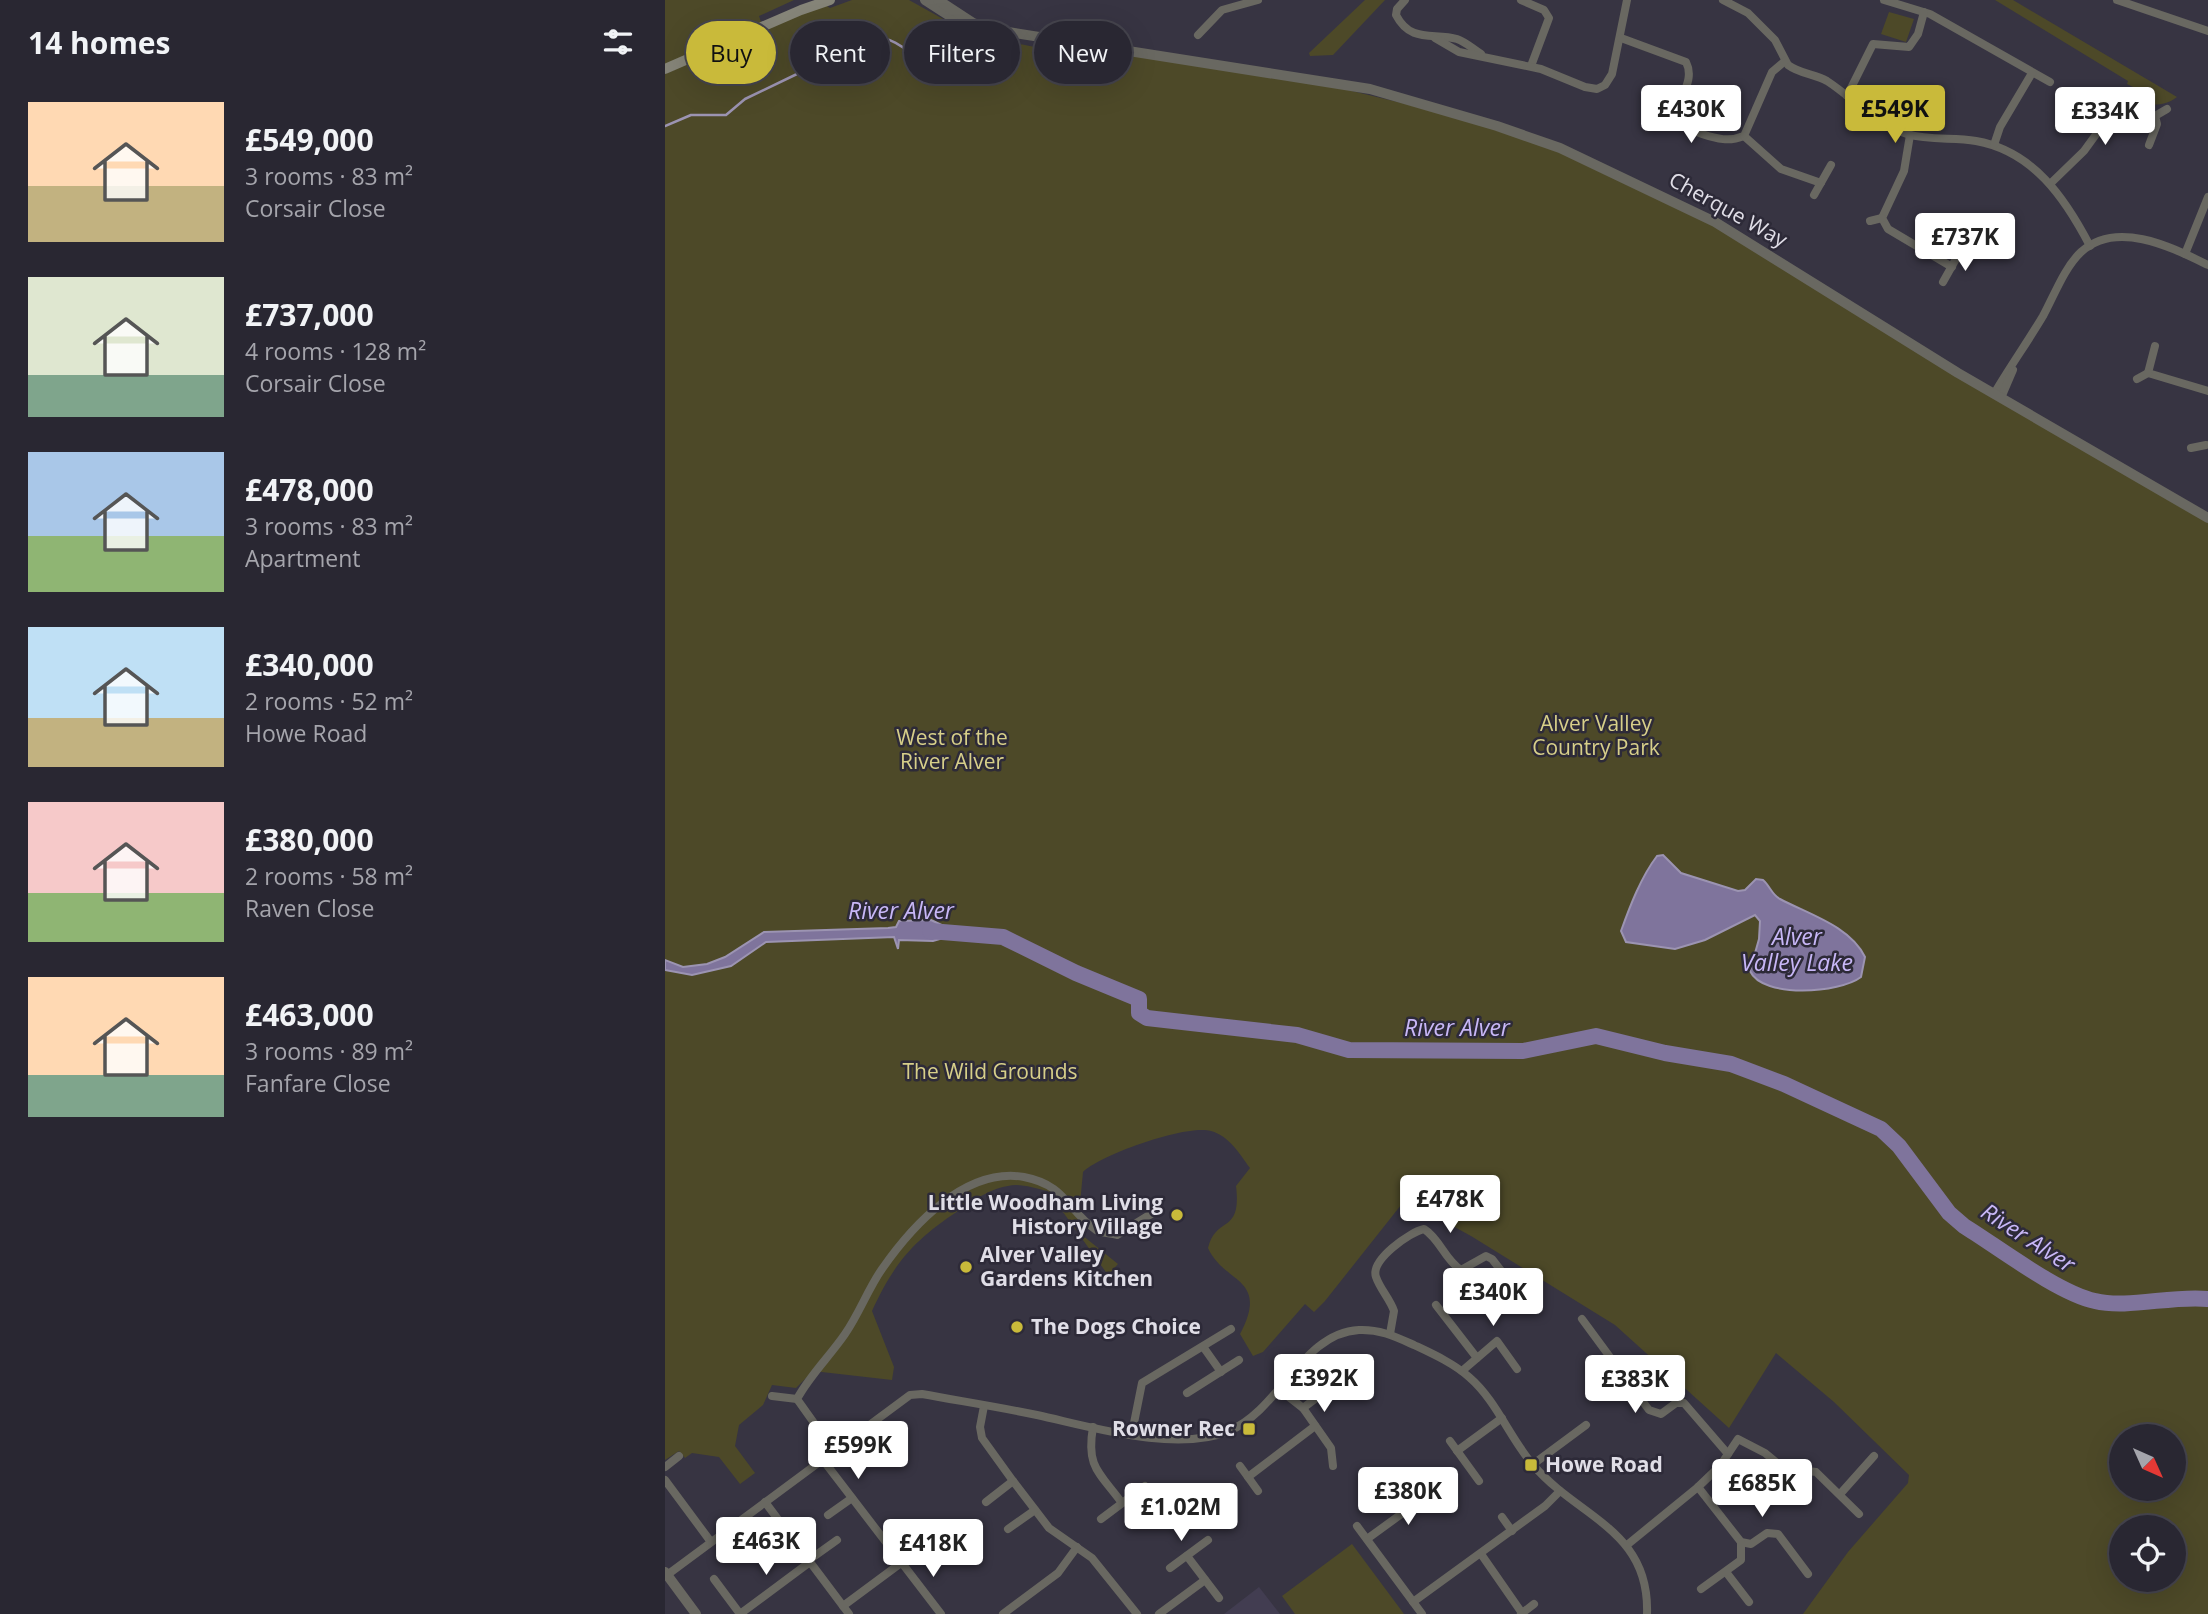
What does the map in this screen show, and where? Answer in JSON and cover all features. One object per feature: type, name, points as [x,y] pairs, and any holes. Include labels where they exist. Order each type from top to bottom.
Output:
[{"type":"main road","points":[[801,10],[817,0]]},
{"type":"main road","points":[[665,69],[829,0]]},
{"type":"street","name":"Cherque Way","points":[[925,0],[957,21]]},
{"type":"street","name":"Cherque Way","points":[[938,0],[970,21]]},
{"type":"street","points":[[948,0],[961,15]]},
{"type":"street","points":[[1198,35],[1222,10],[1258,0]]},
{"type":"street","points":[[1405,0],[1397,9],[1398,19],[1414,32],[1435,38],[1461,40],[1481,54],[1531,66],[1597,89],[1605,85],[1612,74],[1622,38],[1627,0]]},
{"type":"street","points":[[1521,0],[1544,10],[1549,18],[1531,66]]},
{"type":"street","points":[[1723,0],[1748,13],[1775,40],[1784,61],[1793,69],[1821,78],[1882,123],[1910,135],[1994,145],[2018,158],[2051,183],[2070,208],[2090,246]]},
{"type":"street","points":[[1884,0],[1924,12],[2050,82]]},
{"type":"street","points":[[2117,0],[2156,16],[2208,31]]},
{"type":"street","points":[[1847,96],[1870,48],[1880,43],[1909,47],[1918,34],[1924,12]]},
{"type":"street","name":"Cherque Way","points":[[1020,33],[1050,40],[1265,70],[1370,89],[1497,126],[1560,148],[1716,222],[1998,396],[2208,518]]},
{"type":"street","points":[[1622,38],[1686,62],[1690,73],[1678,113],[1685,128],[1726,140],[1744,136]]},
{"type":"street","points":[[1744,136],[1772,72],[1784,61]]},
{"type":"street","points":[[1994,145],[2000,128],[2032,73]]},
{"type":"street","points":[[2051,183],[2084,151],[2113,111],[2131,109],[2155,116],[2167,109]]},
{"type":"street","points":[[2149,145],[2157,124],[2155,116]]},
{"type":"street","points":[[1882,218],[1904,171],[1910,135]]},
{"type":"street","points":[[1744,136],[1781,169],[1821,183]]},
{"type":"street","points":[[1814,195],[1831,165]]},
{"type":"street","points":[[2185,254],[2208,197]]},
{"type":"street","points":[[1870,220],[1882,218]]},
{"type":"street","points":[[1882,218],[1888,229],[1952,267]]},
{"type":"street","points":[[1998,396],[2074,260],[2090,246],[2131,238],[2156,243],[2208,265]]},
{"type":"street","points":[[1943,282],[1961,250]]},
{"type":"street","points":[[2148,373],[2154,346]]},
{"type":"street","points":[[2137,379],[2148,373],[2208,391]]},
{"type":"street","points":[[2192,448],[2207,444]]},
{"type":"street","points":[[797,1399],[847,1332],[881,1270],[939,1205],[965,1189],[1007,1176],[1035,1181],[1058,1190],[1097,1231],[1117,1235],[1156,1211]]},
{"type":"street","points":[[1390,1334],[1394,1311],[1375,1275],[1376,1268],[1381,1258],[1415,1231],[1424,1229],[1461,1270],[1486,1256],[1492,1259],[1520,1295]]},
{"type":"street","points":[[1436,1305],[1477,1358]]},
{"type":"street","points":[[1582,1319],[1649,1410],[1661,1414],[1676,1404],[1684,1404],[1728,1454]]},
{"type":"street","points":[[1132,1433],[1142,1383],[1204,1348],[1231,1329]]},
{"type":"street","points":[[696,1614],[666,1573],[910,1395],[922,1394],[1093,1427],[1179,1440],[1211,1437],[1243,1423],[1280,1390],[1303,1361],[1331,1337],[1360,1329],[1390,1334],[1440,1356],[1470,1377],[1502,1418],[1532,1465],[1627,1545],[1643,1578],[1647,1614]]},
{"type":"street","points":[[1462,1371],[1497,1341],[1517,1369]]},
{"type":"street","points":[[1204,1348],[1221,1371]]},
{"type":"street","points":[[1187,1393],[1239,1360]]},
{"type":"street","points":[[1303,1408],[1331,1387]]},
{"type":"street","points":[[1280,1390],[1303,1408],[1331,1448],[1333,1466]]},
{"type":"street","points":[[772,1396],[797,1399],[834,1451]]},
{"type":"street","points":[[984,1406],[980,1427],[982,1438],[1013,1481],[1049,1528],[1092,1558],[1137,1614]]},
{"type":"street","points":[[1457,1451],[1502,1418]]},
{"type":"street","points":[[1532,1465],[1585,1425]]},
{"type":"street","points":[[1248,1477],[1315,1426]]},
{"type":"street","points":[[1093,1427],[1089,1449],[1091,1461],[1122,1503]]},
{"type":"street","points":[[1627,1545],[1698,1487],[1738,1439],[1765,1453],[1783,1468],[1816,1472],[1841,1493],[1859,1514]]},
{"type":"street","points":[[1450,1441],[1479,1481]]},
{"type":"street","points":[[665,1467],[679,1456]]},
{"type":"street","points":[[1841,1493],[1874,1456]]},
{"type":"street","points":[[823,1460],[941,1614]]},
{"type":"street","points":[[1240,1466],[1258,1491]]},
{"type":"street","points":[[665,1480],[711,1542]]},
{"type":"street","points":[[986,1502],[1013,1481]]},
{"type":"street","points":[[1101,1519],[1145,1486]]},
{"type":"street","points":[[1698,1487],[1741,1542],[1741,1560],[1701,1589]]},
{"type":"street","points":[[1402,1491],[1413,1506]]},
{"type":"street","points":[[1367,1539],[1433,1491]]},
{"type":"street","points":[[1413,1602],[1512,1531],[1560,1491]]},
{"type":"street","points":[[828,1515],[852,1497]]},
{"type":"street","points":[[765,1502],[849,1614]]},
{"type":"street","points":[[1008,1529],[1035,1510]]},
{"type":"street","points":[[1502,1517],[1512,1531]]},
{"type":"street","points":[[1357,1526],[1422,1614]]},
{"type":"street","points":[[1741,1542],[1751,1544],[1767,1533],[1778,1534],[1808,1574]]},
{"type":"street","points":[[714,1579],[740,1614],[837,1540]]},
{"type":"street","points":[[1170,1568],[1207,1540]]},
{"type":"street","points":[[1003,1614],[1048,1581],[1077,1546]]},
{"type":"street","points":[[1481,1554],[1522,1613],[1534,1604]]},
{"type":"street","points":[[1187,1556],[1219,1598]]},
{"type":"street","points":[[843,1606],[901,1563]]},
{"type":"street","points":[[1726,1572],[1749,1602]]},
{"type":"street","points":[[1159,1614],[1205,1580]]},
{"type":"street","points":[[1017,1604],[1024,1614]]},
{"type":"shaded area","points":[[1259,1587],[1280,1614],[1224,1614]]},
{"type":"green space","points":[[665,0],[794,0],[759,16],[761,21],[686,21],[686,56],[665,65]]},
{"type":"green space","name":"Alver Valley Country Park","points":[[852,0],[909,0],[947,21],[904,21],[904,84],[1020,84],[1020,44],[1034,47],[1034,84],[1132,84],[1132,55],[1265,70],[1497,126],[1645,186],[2208,518],[2208,1614],[1803,1614],[1848,1552],[1908,1483],[1909,1475],[1834,1402],[1776,1353],[1729,1428],[1615,1325],[1471,1236],[1405,1200],[1325,1301],[1314,1312],[1305,1304],[1263,1352],[1253,1356],[1240,1334],[1248,1315],[1250,1302],[1247,1291],[1215,1260],[1208,1248],[1217,1231],[1232,1218],[1237,1201],[1236,1186],[1250,1168],[1228,1141],[1211,1131],[1183,1132],[1144,1142],[1107,1157],[1083,1172],[1078,1225],[1082,1235],[1118,1264],[1108,1275],[1048,1191],[1016,1185],[992,1191],[971,1202],[917,1243],[897,1266],[880,1294],[872,1311],[894,1367],[892,1380],[813,1371],[796,1388],[772,1385],[763,1405],[739,1425],[735,1446],[755,1473],[740,1484],[719,1457],[692,1453],[685,1458],[679,1451],[665,1460],[665,74],[686,65],[686,84],[776,84],[776,25],[824,4],[830,8]]},
{"type":"green space","points":[[1365,0],[1385,0],[1333,55],[1310,56],[1309,53]]},
{"type":"green space","points":[[1995,0],[2013,0],[2177,97],[2158,105],[2124,101],[2133,87],[2127,84],[2128,81]]},
{"type":"green space","points":[[1889,12],[1914,19],[1906,42],[1881,34]]},
{"type":"green space","points":[[1352,1544],[1404,1614],[1295,1614],[1282,1596]]},
{"type":"water","name":"Alver Valley Lake","points":[[1663,855],[1681,873],[1738,891],[1745,890],[1756,879],[1763,880],[1777,897],[1827,922],[1849,937],[1865,957],[1861,977],[1837,987],[1820,990],[1785,989],[1758,980],[1750,971],[1759,939],[1760,921],[1755,915],[1705,940],[1675,949],[1626,942],[1621,931],[1632,902],[1651,864],[1657,856]]},
{"type":"water","points":[[931,920],[948,928],[950,936],[933,941],[899,940],[898,949],[894,937],[766,942],[731,966],[692,975],[665,970],[665,960],[683,967],[707,964],[725,957],[764,932],[888,928],[896,927],[899,921]]},
{"type":"waterway","points":[[890,41],[904,48]]},
{"type":"waterway","points":[[665,126],[691,115],[726,115],[745,99],[790,77]]},
{"type":"waterway","name":"River Alver","points":[[930,931],[1003,937],[1076,973],[1139,999],[1139,1013],[1147,1018],[1297,1035],[1349,1050],[1523,1051],[1596,1036],[1665,1053],[1731,1064],[1784,1084],[1881,1129],[1899,1146],[1949,1213],[1964,1226],[2064,1289],[2095,1301],[2122,1304],[2208,1299]]},
{"type":"place","name":"Little Woodham Living History Village","points":[[1177,1215]]},
{"type":"place","name":"Alver Valley Gardens Kitchen","points":[[966,1267]]},
{"type":"place","name":"The Dogs Choice","points":[[1017,1327]]},
{"type":"place","name":"Rowner Rec","points":[[1249,1429]]},
{"type":"place","name":"Howe Road","points":[[1531,1465]]},
{"type":"park label","name":"West of the River Alver","points":[[952,750]]},
{"type":"park label","name":"The Wild Grounds","points":[[990,1072]]}]
